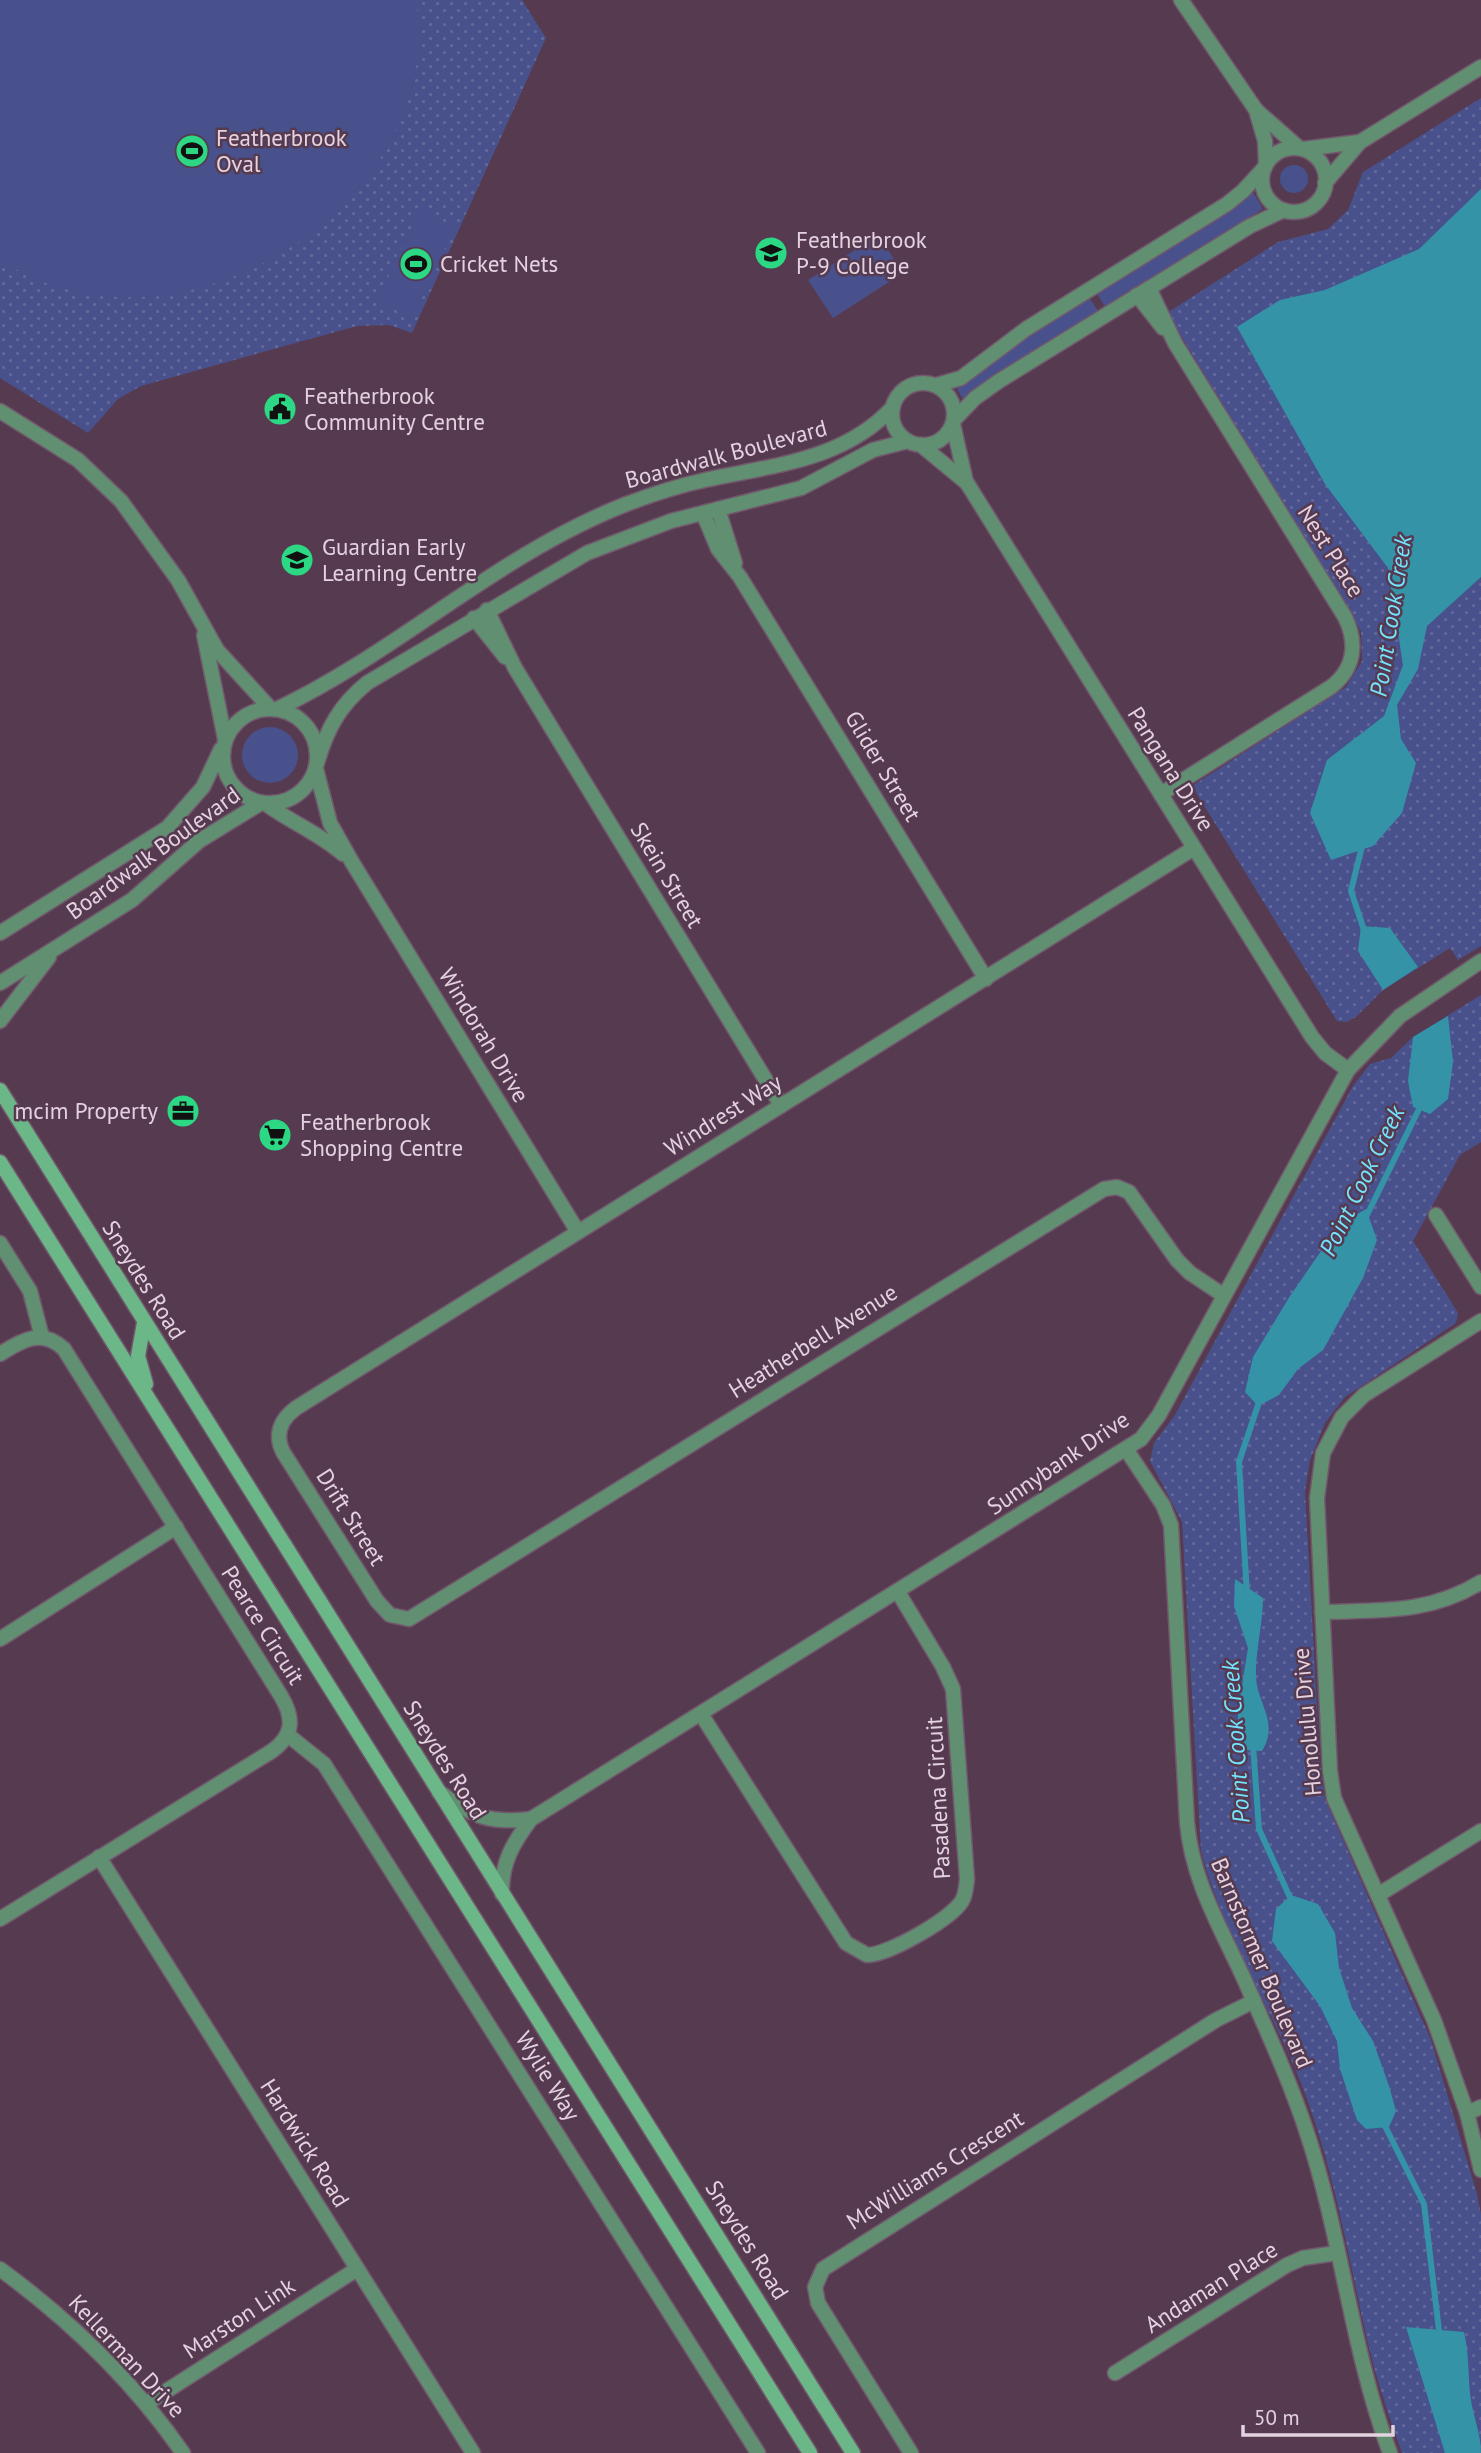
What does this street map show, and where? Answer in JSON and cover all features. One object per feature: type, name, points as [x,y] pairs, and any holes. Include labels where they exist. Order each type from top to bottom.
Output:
[{"type":"main road","name":"Sneydes Road","points":[[0,1090],[853,2453]]},
{"type":"main road","points":[[0,1162],[810,2453]]},
{"type":"main road","points":[[0,1179],[47,1238]]},
{"type":"main road","points":[[144,1323],[139,1340],[139,1363],[170,1433]]},
{"type":"street","points":[[1181,0],[1256,110],[1320,162],[1325,183]]},
{"type":"street","points":[[1256,110],[1265,141],[1263,188],[1267,198],[1284,210],[1294,212],[1311,206],[1318,200],[1325,183],[1360,142],[1481,67]]},
{"type":"street","points":[[1284,210],[1250,226],[999,381],[975,398],[941,440],[914,443],[895,426],[893,407],[896,398],[909,386],[918,383],[936,385],[961,378],[1026,329],[1227,204],[1244,191],[1280,151],[1360,142]]},
{"type":"street","name":"Nest Place","points":[[1143,292],[1345,617],[1351,629],[1353,655],[1345,674],[1331,687],[1161,794]]},
{"type":"street","points":[[936,385],[951,400],[954,422]]},
{"type":"street","name":"Boardwalk Boulevard","points":[[274,708],[335,679],[502,566],[581,523],[661,491],[792,462],[837,449],[874,426],[893,407]]},
{"type":"street","points":[[0,411],[70,455],[115,494],[159,551],[189,598],[202,627],[228,665],[274,708],[303,722],[312,734],[316,766],[309,784],[297,795],[283,802],[264,803],[234,788],[222,760],[224,742],[202,627]]},
{"type":"street","name":"Pangana Drive","points":[[954,422],[967,483],[1312,1037],[1325,1053],[1348,1070]]},
{"type":"street","name":"Pangana Drive","points":[[914,443],[967,483]]},
{"type":"street","name":"Boardwalk Boulevard","points":[[316,766],[332,721],[352,695],[487,610],[587,553],[638,532],[801,488],[873,450],[914,443]]},
{"type":"street","name":"Glider Street","points":[[718,509],[740,577]]},
{"type":"street","name":"Glider Street","points":[[703,513],[718,549],[740,577],[986,979]]},
{"type":"street","name":"Skein Street","points":[[487,610],[515,668],[781,1105]]},
{"type":"street","name":"Skein Street","points":[[474,618],[515,668]]},
{"type":"street","points":[[224,742],[243,716],[274,708]]},
{"type":"street","name":"Boardwalk Boulevard","points":[[0,933],[167,828],[203,787],[224,742]]},
{"type":"street","name":"Windorah Drive","points":[[316,766],[330,823],[578,1232]]},
{"type":"street","name":"Boardwalk Boulevard","points":[[0,983],[139,895],[200,841],[264,803]]},
{"type":"street","name":"Windorah Drive","points":[[264,803],[323,836],[352,862]]},
{"type":"street","name":"Windrest Way","points":[[280,1426],[285,1416],[296,1408],[1194,848]]},
{"type":"street","points":[[0,1021],[57,948]]},
{"type":"street","name":"Sunnybank Drive","points":[[502,1894],[502,1878],[509,1851],[531,1819],[898,1592],[1146,1434],[1159,1415],[1348,1070],[1400,1016],[1481,961]]},
{"type":"street","name":"Heatherbell Avenue","points":[[402,1620],[418,1615],[1104,1189],[1117,1186],[1129,1192],[1177,1260],[1190,1273],[1223,1295]]},
{"type":"street","points":[[1436,1215],[1481,1287]]},
{"type":"street","points":[[0,1243],[30,1291],[42,1337],[23,1340],[0,1354]]},
{"type":"street","name":"Honolulu Drive","points":[[1481,1321],[1377,1385],[1352,1406],[1335,1427],[1323,1452],[1317,1481],[1332,1787],[1338,1807],[1474,2110],[1481,2170]]},
{"type":"street","name":"Pearce Circuit","points":[[42,1337],[54,1340],[69,1355],[285,1702],[291,1717],[288,1735]]},
{"type":"street","name":"Drift Street","points":[[280,1426],[279,1440],[283,1452],[377,1601],[390,1615],[402,1620]]},
{"type":"street","name":"Barnstormer Boulevard","points":[[1126,1449],[1163,1505],[1171,1525],[1187,1822],[1193,1863],[1209,1907],[1254,2001],[1307,2134],[1324,2189],[1364,2377],[1390,2453]]},
{"type":"street","points":[[0,1639],[176,1527]]},
{"type":"street","points":[[1322,1612],[1430,1606],[1481,1582]]},
{"type":"street","name":"Pasadena Circuit","points":[[701,1714],[846,1943],[867,1955],[887,1952],[955,1909],[964,1897],[967,1879],[955,1701],[943,1667],[898,1592]]},
{"type":"street","points":[[0,1919],[268,1754],[288,1735]]},
{"type":"street","name":"Wylie Way","points":[[288,1735],[324,1764],[758,2453]]},
{"type":"street","name":"Sunnybank Drive","points":[[436,1790],[486,1820],[502,1822],[531,1819]]},
{"type":"street","points":[[1378,1895],[1481,1831]]},
{"type":"street","name":"Hardwick Road","points":[[99,1857],[472,2453]]},
{"type":"street","name":"McWilliams Crescent","points":[[911,2453],[821,2311],[815,2287],[823,2269],[1216,2020],[1254,2001]]},
{"type":"street","name":"Andaman Place","points":[[1115,2373],[1287,2265],[1303,2258],[1337,2253]]},
{"type":"street","name":"Kellerman Drive","points":[[0,2269],[77,2331],[146,2404],[183,2453]]},
{"type":"street","name":"Marston Link","points":[[146,2404],[357,2269]]},
{"type":"shaded area","points":[[0,0],[522,0],[546,38],[412,333],[389,325],[357,326],[141,386],[118,399],[88,433],[0,378]]},
{"type":"shaded area","name":"Featherbrook Oval","points":[[0,0],[416,0],[416,64],[399,125],[366,178],[321,224],[268,261],[208,285],[146,297],[83,293],[40,280],[0,259]]},
{"type":"shaded area","points":[[1481,98],[1481,946],[1458,960],[1450,948],[1383,990],[1356,1017],[1346,1022],[1337,1021],[1192,786],[1346,687],[1362,661],[1361,631],[1167,313],[1278,242],[1328,229],[1348,210],[1363,172]]},
{"type":"shaded area","points":[[1294,165],[1304,169],[1308,179],[1304,189],[1294,193],[1284,189],[1280,179],[1284,169]]},
{"type":"shaded area","points":[[1481,189],[1481,577],[1427,626],[1418,669],[1397,705],[1401,739],[1416,763],[1402,813],[1373,846],[1331,860],[1310,813],[1327,760],[1384,716],[1403,665],[1388,568],[1325,484],[1237,327],[1280,300],[1325,290],[1419,249]]},
{"type":"shaded area","points":[[1253,192],[1263,209],[1105,307],[1096,292]]},
{"type":"shaded area","name":"Cricket Nets","points":[[420,210],[455,227],[413,318],[377,301]]},
{"type":"shaded area","points":[[878,235],[903,273],[833,318],[808,280]]},
{"type":"shaded area","points":[[1089,297],[1098,311],[963,399],[957,389],[1018,341]]},
{"type":"shaded area","points":[[264,727],[276,727],[286,731],[294,739],[298,755],[294,771],[286,779],[276,783],[264,783],[254,779],[246,771],[242,761],[242,749],[246,739],[254,731]]},
{"type":"shaded area","points":[[1361,926],[1390,928],[1418,967],[1383,990],[1358,951]]},
{"type":"shaded area","points":[[1481,995],[1481,1142],[1460,1155],[1413,1241],[1458,1313],[1456,1323],[1345,1397],[1325,1423],[1310,1460],[1305,1491],[1320,1760],[1325,1799],[1431,2040],[1481,2214],[1481,2453],[1402,2453],[1372,2358],[1317,2127],[1295,2068],[1236,1945],[1201,1851],[1182,1522],[1150,1461],[1154,1443],[1175,1415],[1353,1086],[1370,1064],[1391,1058],[1413,1037]]},
{"type":"shaded area","points":[[1448,1016],[1453,1062],[1448,1099],[1430,1114],[1413,1107],[1408,1081],[1413,1037]]},
{"type":"shaded area","points":[[1366,1209],[1377,1240],[1363,1278],[1323,1350],[1298,1369],[1279,1395],[1258,1406],[1245,1392],[1253,1357],[1290,1296],[1339,1225]]},
{"type":"shaded area","points":[[1235,1579],[1263,1598],[1256,1667],[1257,1685],[1269,1731],[1262,1751],[1245,1750],[1238,1736],[1238,1710],[1248,1648],[1234,1606]]},
{"type":"shaded area","points":[[1291,1895],[1318,1904],[1335,1933],[1339,1968],[1352,2008],[1373,2041],[1396,2111],[1389,2127],[1366,2129],[1357,2120],[1340,2069],[1337,2041],[1320,2006],[1272,1941],[1276,1909]]},
{"type":"shaded area","points":[[1406,2327],[1464,2332],[1471,2401],[1481,2453],[1445,2453]]},
{"type":"waterway","name":"Point Cook Creek","points":[[1363,842],[1351,891],[1365,933]]},
{"type":"waterway","name":"Point Cook Creek","points":[[1365,1219],[1422,1103]]},
{"type":"waterway","name":"Point Cook Creek","points":[[1247,1594],[1239,1462],[1260,1399]]},
{"type":"waterway","name":"Point Cook Creek","points":[[1253,1745],[1259,1829],[1292,1902]]},
{"type":"waterway","name":"Point Cook Creek","points":[[1383,2122],[1424,2204],[1440,2339]]},
{"type":"place","name":"Featherbrook Oval","points":[[192,151]]},
{"type":"place","name":"Featherbrook P-9 College","points":[[771,253]]},
{"type":"place","name":"Cricket Nets","points":[[416,264]]},
{"type":"place","name":"Featherbrook Community Centre","points":[[280,409]]},
{"type":"place","name":"Guardian Early Learning Centre","points":[[297,560]]},
{"type":"place","name":"mcim Property","points":[[183,1111]]},
{"type":"place","name":"Featherbrook Shopping Centre","points":[[275,1135]]}]
